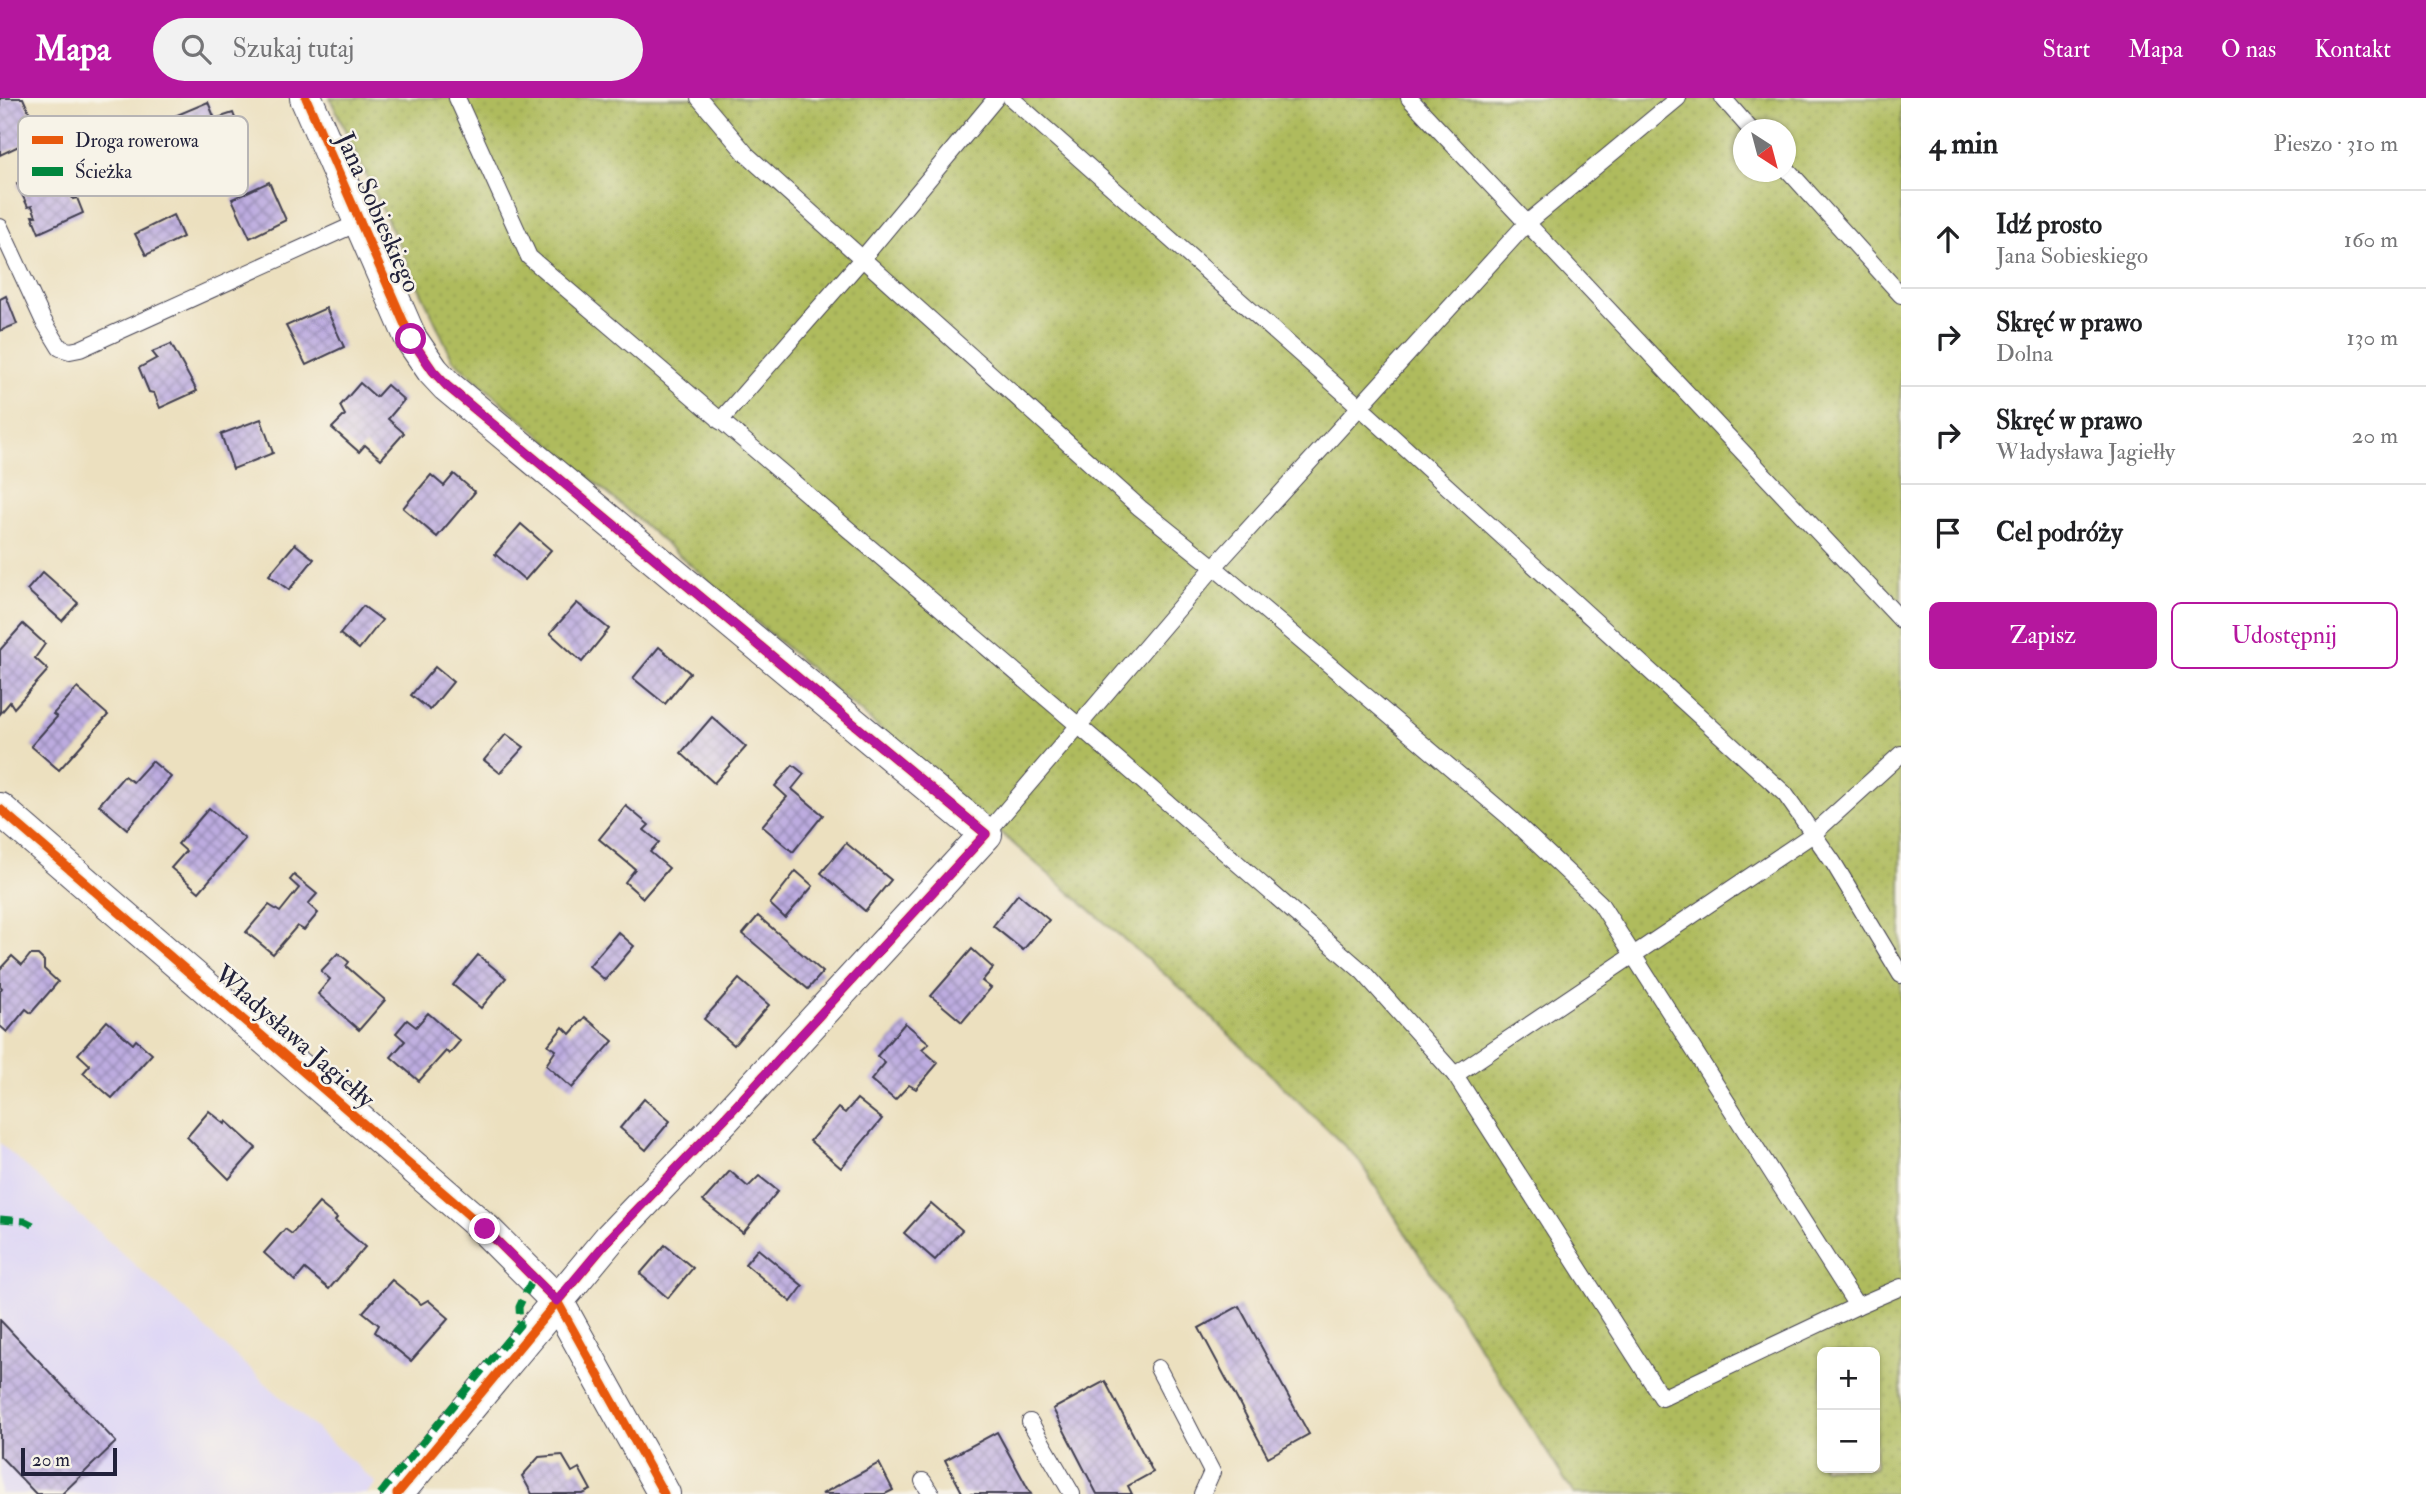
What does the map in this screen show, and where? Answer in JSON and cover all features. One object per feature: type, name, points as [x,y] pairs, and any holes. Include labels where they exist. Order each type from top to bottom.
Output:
[{"type":"street","name":"Jana Sobieskiego","points":[[306,98],[411,339],[433,371],[447,386],[986,834]]},
{"type":"street","name":"Władysława Jagiełły","points":[[0,808],[485,1229],[557,1301],[664,1494]]},
{"type":"street","points":[[397,1494],[610,1238],[725,1118],[986,834]]},
{"type":"lane","points":[[457,98],[529,257],[1363,972],[1455,1075],[1662,1398],[1901,1287]]},
{"type":"lane","points":[[699,98],[747,155],[1140,508],[1214,567],[1510,818],[1600,903],[1857,1306]]},
{"type":"lane","points":[[720,421],[862,259],[996,98]]},
{"type":"lane","points":[[1011,98],[1360,407],[1785,794],[1833,862],[1901,975]]},
{"type":"lane","points":[[1409,98],[1901,620]]},
{"type":"lane","points":[[986,834],[1214,567],[1526,224],[1678,98]]},
{"type":"lane","points":[[1723,98],[1741,119]]},
{"type":"lane","points":[[1796,178],[1901,295]]},
{"type":"lane","points":[[0,227],[43,320],[60,348],[70,351],[80,349],[360,222]]},
{"type":"lane","points":[[1455,1075],[1813,834],[1901,754]]},
{"type":"lane","points":[[1158,1368],[1212,1472],[1202,1494]]},
{"type":"lane","points":[[1030,1422],[1072,1494]]},
{"type":"shaded area","points":[[0,1143],[376,1483],[366,1494],[0,1494]]},
{"type":"green space","points":[[330,98],[1901,98],[1901,1494],[1574,1494],[1357,1158],[1184,991],[453,360]]},
{"type":"building","points":[[0,98],[23,98],[31,116],[18,116],[18,146],[0,155]]},
{"type":"building","points":[[208,102],[214,116],[175,116]]},
{"type":"building","points":[[269,182],[286,220],[250,238],[232,199],[248,196],[248,192]]},
{"type":"building","points":[[23,196],[72,196],[73,199],[77,198],[83,213],[39,233],[32,216],[36,216],[32,206],[28,207]]},
{"type":"building","points":[[173,215],[183,237],[146,255],[135,234]]},
{"type":"building","points":[[6,296],[17,324],[0,331],[0,299]]},
{"type":"building","points":[[326,308],[344,347],[306,365],[286,326]]},
{"type":"building","points":[[171,344],[197,391],[160,408],[154,393],[149,392],[139,368],[157,358],[152,352]]},
{"type":"building","points":[[360,383],[376,397],[387,385],[404,400],[388,419],[404,433],[381,459],[365,445],[359,452],[332,428],[345,415],[340,406]]},
{"type":"building","points":[[261,419],[273,453],[233,469],[221,434]]},
{"type":"building","points":[[454,474],[475,492],[437,537],[403,508],[431,475],[444,486]]},
{"type":"building","points":[[521,524],[551,550],[525,580],[495,554]]},
{"type":"building","points":[[295,544],[314,559],[289,590],[269,575]]},
{"type":"building","points":[[43,572],[78,603],[62,621],[27,590]]},
{"type":"building","points":[[577,603],[609,629],[582,662],[550,633]]},
{"type":"building","points":[[363,606],[382,620],[359,649],[340,634]]},
{"type":"building","points":[[23,624],[45,644],[35,658],[48,670],[14,708],[10,702],[0,714],[0,650]]},
{"type":"building","points":[[659,647],[690,673],[665,704],[633,678]]},
{"type":"building","points":[[435,667],[453,682],[430,710],[411,695]]},
{"type":"building","points":[[77,688],[108,715],[59,770],[31,746],[57,717],[53,714]]},
{"type":"building","points":[[712,717],[746,747],[714,783],[681,753]]},
{"type":"building","points":[[506,734],[524,747],[500,773],[484,760]]},
{"type":"building","points":[[152,761],[171,777],[127,829],[99,805],[124,776],[133,782]]},
{"type":"building","points":[[793,765],[804,774],[792,789],[823,815],[793,852],[762,826],[787,797],[775,786]]},
{"type":"building","points":[[626,806],[649,825],[644,830],[659,842],[650,852],[669,868],[643,898],[625,882],[635,869],[599,839]]},
{"type":"building","points":[[209,808],[245,839],[199,892],[171,868],[186,851],[178,844]]},
{"type":"building","points":[[846,843],[891,880],[865,911],[821,873]]},
{"type":"building","points":[[796,871],[813,886],[785,918],[770,904]]},
{"type":"building","points":[[294,875],[317,894],[308,904],[318,913],[304,930],[297,926],[273,954],[246,932],[269,905],[280,912],[299,888],[290,880]]},
{"type":"building","points":[[1018,894],[1049,920],[1023,950],[993,926]]},
{"type":"building","points":[[758,916],[823,972],[808,989],[743,934]]},
{"type":"building","points":[[618,932],[634,946],[605,980],[589,966]]},
{"type":"building","points":[[972,949],[993,968],[982,981],[991,988],[962,1022],[931,996]]},
{"type":"building","points":[[338,953],[349,962],[346,966],[385,1000],[359,1030],[318,994],[330,979],[321,971]]},
{"type":"building","points":[[30,955],[38,955],[44,961],[44,969],[58,982],[31,1013],[26,1009],[7,1032],[0,1026],[0,969],[12,956],[22,965]]},
{"type":"building","points":[[478,955],[506,978],[481,1008],[453,985]]},
{"type":"building","points":[[739,979],[769,1005],[734,1045],[704,1019]]},
{"type":"building","points":[[428,1013],[460,1041],[449,1054],[446,1051],[419,1081],[391,1057],[405,1041],[396,1033],[407,1020],[416,1027]]},
{"type":"building","points":[[585,1017],[613,1041],[572,1088],[546,1065],[556,1050],[548,1045],[563,1027],[570,1034]]},
{"type":"building","points":[[107,1021],[133,1044],[136,1040],[152,1054],[112,1098],[83,1073],[90,1065],[78,1054]]},
{"type":"building","points":[[905,1023],[929,1043],[922,1049],[938,1063],[916,1089],[909,1085],[895,1100],[871,1080],[885,1063],[877,1056]]},
{"type":"building","points":[[644,1099],[670,1121],[646,1150],[620,1128]]},
{"type":"building","points":[[857,1099],[882,1119],[841,1168],[810,1141],[838,1108],[845,1113]]},
{"type":"building","points":[[209,1111],[225,1124],[226,1121],[256,1148],[229,1179],[187,1137]]},
{"type":"building","points":[[730,1171],[748,1187],[759,1176],[778,1191],[743,1233],[703,1201]]},
{"type":"building","points":[[319,1203],[365,1247],[329,1289],[305,1269],[295,1281],[264,1253],[285,1229],[292,1234]]},
{"type":"building","points":[[931,1203],[962,1230],[935,1260],[904,1233]]},
{"type":"building","points":[[665,1245],[693,1268],[668,1298],[640,1274]]},
{"type":"building","points":[[758,1249],[803,1286],[791,1302],[745,1264]]},
{"type":"building","points":[[392,1280],[421,1304],[428,1300],[449,1318],[411,1361],[375,1332],[379,1325],[363,1312]]},
{"type":"building","points":[[1239,1306],[1309,1434],[1268,1457],[1199,1328]]},
{"type":"building","points":[[0,1320],[116,1442],[62,1494],[36,1494],[0,1456]]},
{"type":"building","points":[[1105,1381],[1153,1472],[1128,1486],[1132,1494],[1097,1494],[1053,1409]]},
{"type":"building","points":[[997,1432],[1031,1494],[963,1494],[945,1460]]},
{"type":"building","points":[[562,1455],[572,1472],[579,1468],[591,1490],[583,1494],[532,1494],[522,1476],[539,1457]]},
{"type":"building","points":[[879,1463],[893,1490],[885,1494],[822,1494]]},
{"type":"marked path","points":[[0,1219],[25,1221],[33,1225]]},
{"type":"marked path","points":[[380,1494],[520,1325],[519,1307],[533,1277]]},
{"type":"cycle path","points":[[306,98],[411,339],[433,371],[447,386],[986,834],[725,1118],[610,1238],[397,1494]]},
{"type":"cycle path","points":[[0,809],[485,1229],[557,1301],[664,1494]]},
{"type":"route","points":[[411,339],[447,386],[986,834],[725,1118],[610,1238],[557,1301],[485,1229]]}]
